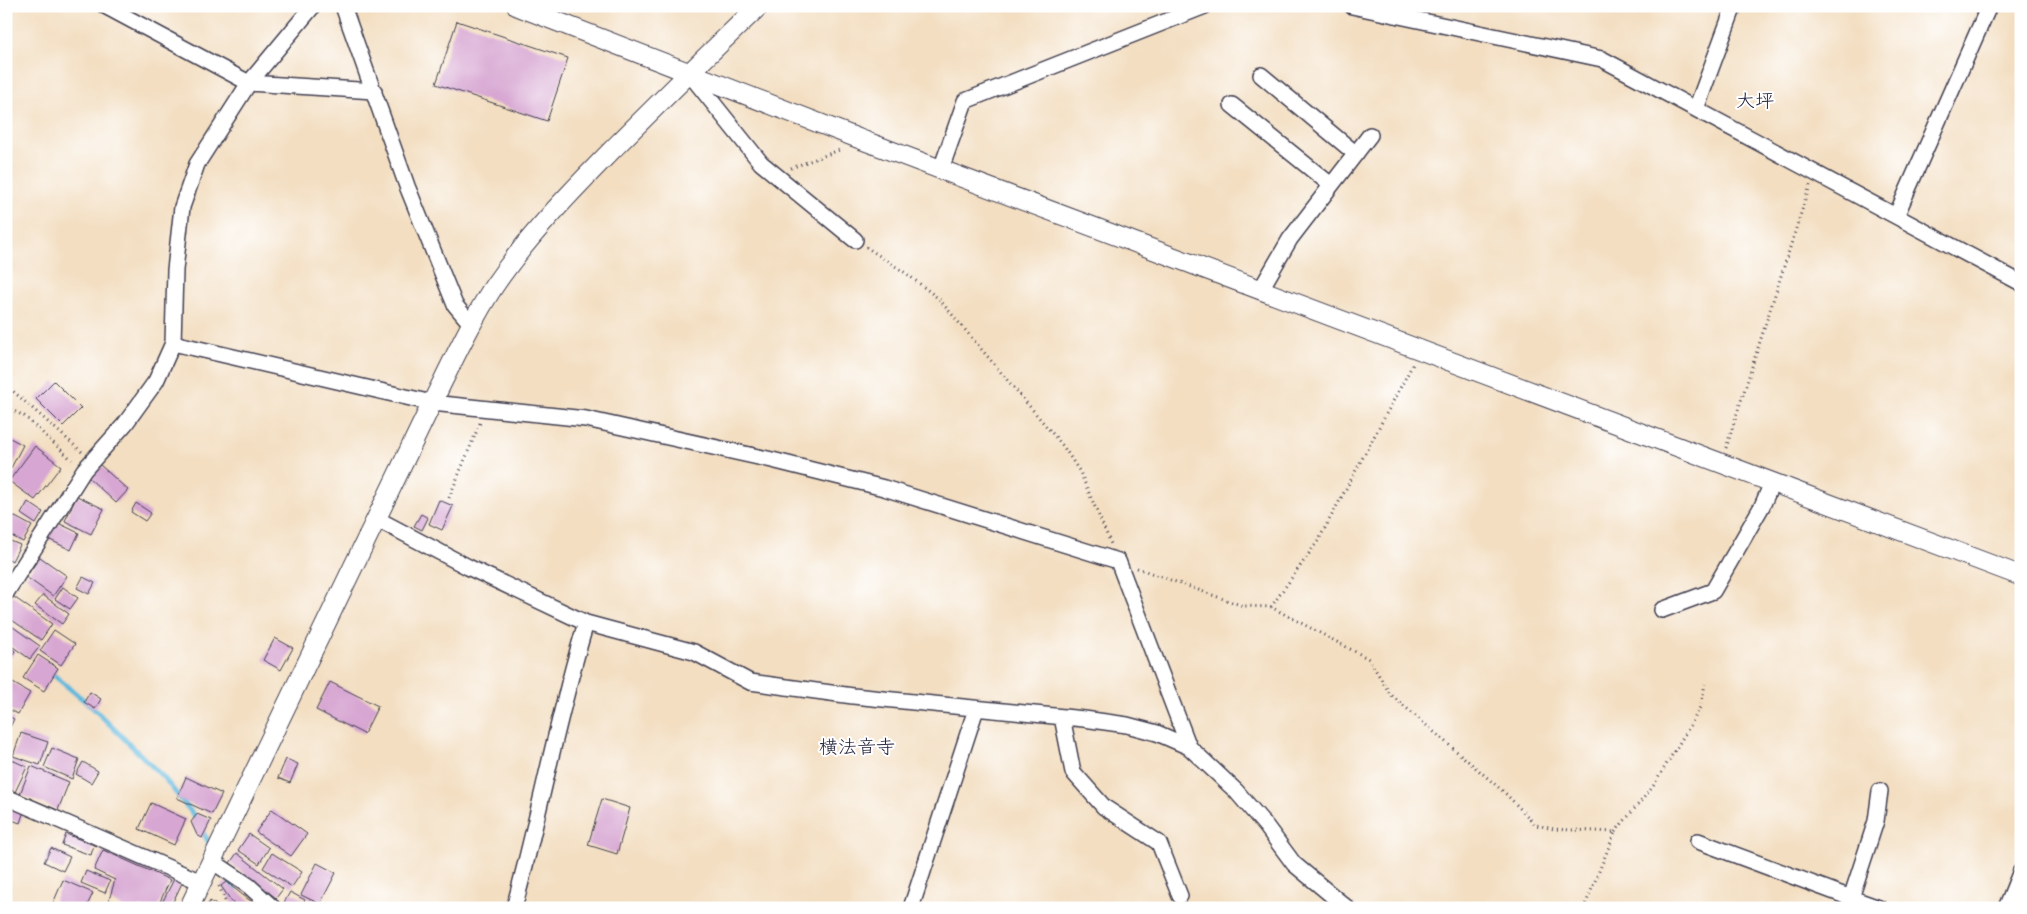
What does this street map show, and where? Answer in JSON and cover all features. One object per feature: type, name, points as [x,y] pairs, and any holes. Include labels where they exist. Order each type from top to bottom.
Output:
[{"type":"street","points":[[105,6],[249,83],[374,91]]},
{"type":"street","points":[[6,592],[88,465],[124,424],[156,381],[173,343],[175,270],[182,207],[196,164],[249,83],[313,6]]},
{"type":"street","points":[[343,6],[407,186],[455,305],[471,324]]},
{"type":"street","points":[[517,6],[865,141],[2021,576]]},
{"type":"street","points":[[189,908],[432,403],[471,324],[495,285],[541,225],[689,73],[758,6]]},
{"type":"street","points":[[941,169],[965,102],[1205,6]]},
{"type":"street","points":[[1352,6],[1602,59],[2021,283]]},
{"type":"street","points":[[1696,109],[1734,6]]},
{"type":"street","points":[[1896,216],[1989,6]]},
{"type":"street","points":[[689,73],[761,163],[855,240]]},
{"type":"street","points":[[1261,75],[1356,154]]},
{"type":"street","points":[[1232,105],[1331,185]]},
{"type":"street","points":[[1261,289],[1290,239],[1370,135]]},
{"type":"street","points":[[173,343],[432,403],[586,419],[772,460],[884,488],[1118,561],[1189,747]]},
{"type":"street","points":[[1662,610],[1713,591],[1762,506],[1772,483]]},
{"type":"street","points":[[376,519],[468,567],[586,623],[694,652],[750,682],[853,696],[1127,725],[1157,733],[1189,747],[1236,791],[1266,826],[1294,864],[1347,908]]},
{"type":"street","points":[[514,908],[533,838],[568,682],[586,623]]},
{"type":"street","points":[[912,908],[976,709]]},
{"type":"street","points":[[1062,717],[1072,772],[1104,807],[1159,843],[1180,896]]},
{"type":"street","points":[[1850,903],[1876,821],[1880,791]]},
{"type":"street","points":[[6,797],[201,882]]},
{"type":"street","points":[[1698,841],[1850,903],[1879,908]]},
{"type":"street","points":[[212,861],[249,886],[273,908]]},
{"type":"street","points":[[2006,908],[2021,871]]},
{"type":"path","points":[[774,174],[865,141]]},
{"type":"path","points":[[1721,463],[1814,172]]},
{"type":"path","points":[[855,240],[907,274],[939,299],[1063,446],[1080,472],[1118,561],[1243,606],[1271,607],[1369,659],[1390,694],[1505,793],[1536,825],[1554,829],[1615,832]]},
{"type":"path","points":[[1271,607],[1318,541],[1422,350]]},
{"type":"path","points":[[6,385],[88,465]]},
{"type":"path","points":[[6,407],[24,416],[88,465]]},
{"type":"path","points":[[449,498],[485,408]]},
{"type":"path","points":[[1584,908],[1615,832],[1652,788],[1694,719],[1701,705],[1704,684]]},
{"type":"building","points":[[457,21],[568,58],[547,121],[436,84]]},
{"type":"building","points":[[54,381],[81,408],[63,426],[36,399]]},
{"type":"building","points":[[10,438],[23,445],[11,468],[6,466],[6,445]]},
{"type":"building","points":[[35,446],[61,466],[35,500],[9,481]]},
{"type":"building","points":[[99,464],[128,490],[116,503],[88,477]]},
{"type":"building","points":[[77,496],[104,509],[91,534],[65,521]]},
{"type":"building","points":[[439,500],[453,506],[442,530],[429,524]]},
{"type":"building","points":[[28,502],[43,512],[36,524],[21,514]]},
{"type":"building","points":[[136,503],[151,513],[145,521],[131,512]]},
{"type":"building","points":[[6,512],[32,526],[23,542],[6,533]]},
{"type":"building","points":[[421,514],[428,518],[422,530],[414,526]]},
{"type":"building","points":[[56,522],[79,533],[71,550],[48,539]]},
{"type":"building","points":[[6,539],[20,545],[12,561],[9,559],[6,565]]},
{"type":"building","points":[[40,557],[67,576],[53,596],[26,577]]},
{"type":"building","points":[[83,577],[95,583],[89,594],[77,588]]},
{"type":"building","points":[[63,587],[78,598],[70,609],[55,599]]},
{"type":"building","points":[[11,595],[52,624],[41,640],[6,616],[6,601]]},
{"type":"building","points":[[43,595],[69,614],[62,624],[35,605]]},
{"type":"building","points":[[6,622],[40,646],[30,659],[6,642]]},
{"type":"building","points":[[54,630],[75,644],[61,665],[40,651]]},
{"type":"building","points":[[275,638],[293,648],[281,670],[263,660]]},
{"type":"building","points":[[6,644],[15,651],[6,666]]},
{"type":"building","points":[[38,655],[58,668],[44,691],[23,678]]},
{"type":"building","points":[[6,679],[30,693],[18,714],[6,708]]},
{"type":"building","points":[[330,682],[378,706],[364,734],[316,710]]},
{"type":"building","points":[[90,692],[101,699],[95,709],[84,702]]},
{"type":"building","points":[[6,715],[14,719],[10,727],[6,726]]},
{"type":"building","points":[[21,733],[48,742],[40,765],[13,756]]},
{"type":"building","points":[[52,748],[79,759],[72,779],[44,767]]},
{"type":"building","points":[[10,759],[27,767],[15,792],[6,788],[6,767]]},
{"type":"building","points":[[286,759],[298,764],[290,783],[278,778]]},
{"type":"building","points":[[83,762],[98,771],[91,783],[76,774]]},
{"type":"building","points":[[31,766],[69,782],[58,810],[20,794]]},
{"type":"building","points":[[186,777],[222,794],[212,814],[177,798]]},
{"type":"building","points":[[602,799],[630,808],[617,854],[588,845]]},
{"type":"building","points":[[151,803],[186,819],[174,845],[139,829]]},
{"type":"building","points":[[6,805],[24,811],[20,823],[6,818]]},
{"type":"building","points":[[272,809],[307,834],[291,856],[256,832]]},
{"type":"building","points":[[197,814],[211,820],[202,838],[197,835],[191,822]]},
{"type":"building","points":[[66,834],[94,845],[91,855],[62,845]]},
{"type":"building","points":[[249,834],[269,848],[259,864],[238,850]]},
{"type":"building","points":[[51,848],[70,857],[63,871],[44,862]]},
{"type":"building","points":[[103,850],[170,880],[157,908],[124,908],[109,900],[115,880],[94,870]]},
{"type":"building","points":[[237,853],[283,889],[276,898],[230,863]]},
{"type":"building","points":[[272,853],[302,872],[292,887],[263,868]]},
{"type":"building","points":[[317,863],[336,873],[320,904],[301,895]]},
{"type":"building","points":[[86,871],[110,881],[105,893],[81,883]]},
{"type":"building","points":[[175,877],[183,881],[170,908],[162,908],[160,907]]},
{"type":"building","points":[[63,880],[93,893],[86,908],[51,908]]},
{"type":"building","points":[[226,882],[257,906],[256,908],[236,908],[221,886]]},
{"type":"building","points":[[290,892],[305,900],[301,908],[286,908],[282,906]]},
{"type":"building","points":[[210,901],[222,908],[206,908]]},
{"type":"waterway","points":[[50,672],[92,707],[164,778],[197,822]]},
{"type":"waterway","points":[[201,829],[212,848]]},
{"type":"waterway","points":[[228,877],[237,894]]},
{"type":"district","name":"大坪","points":[[1755,100]]},
{"type":"district","name":"横法音寺","points":[[857,746]]}]
